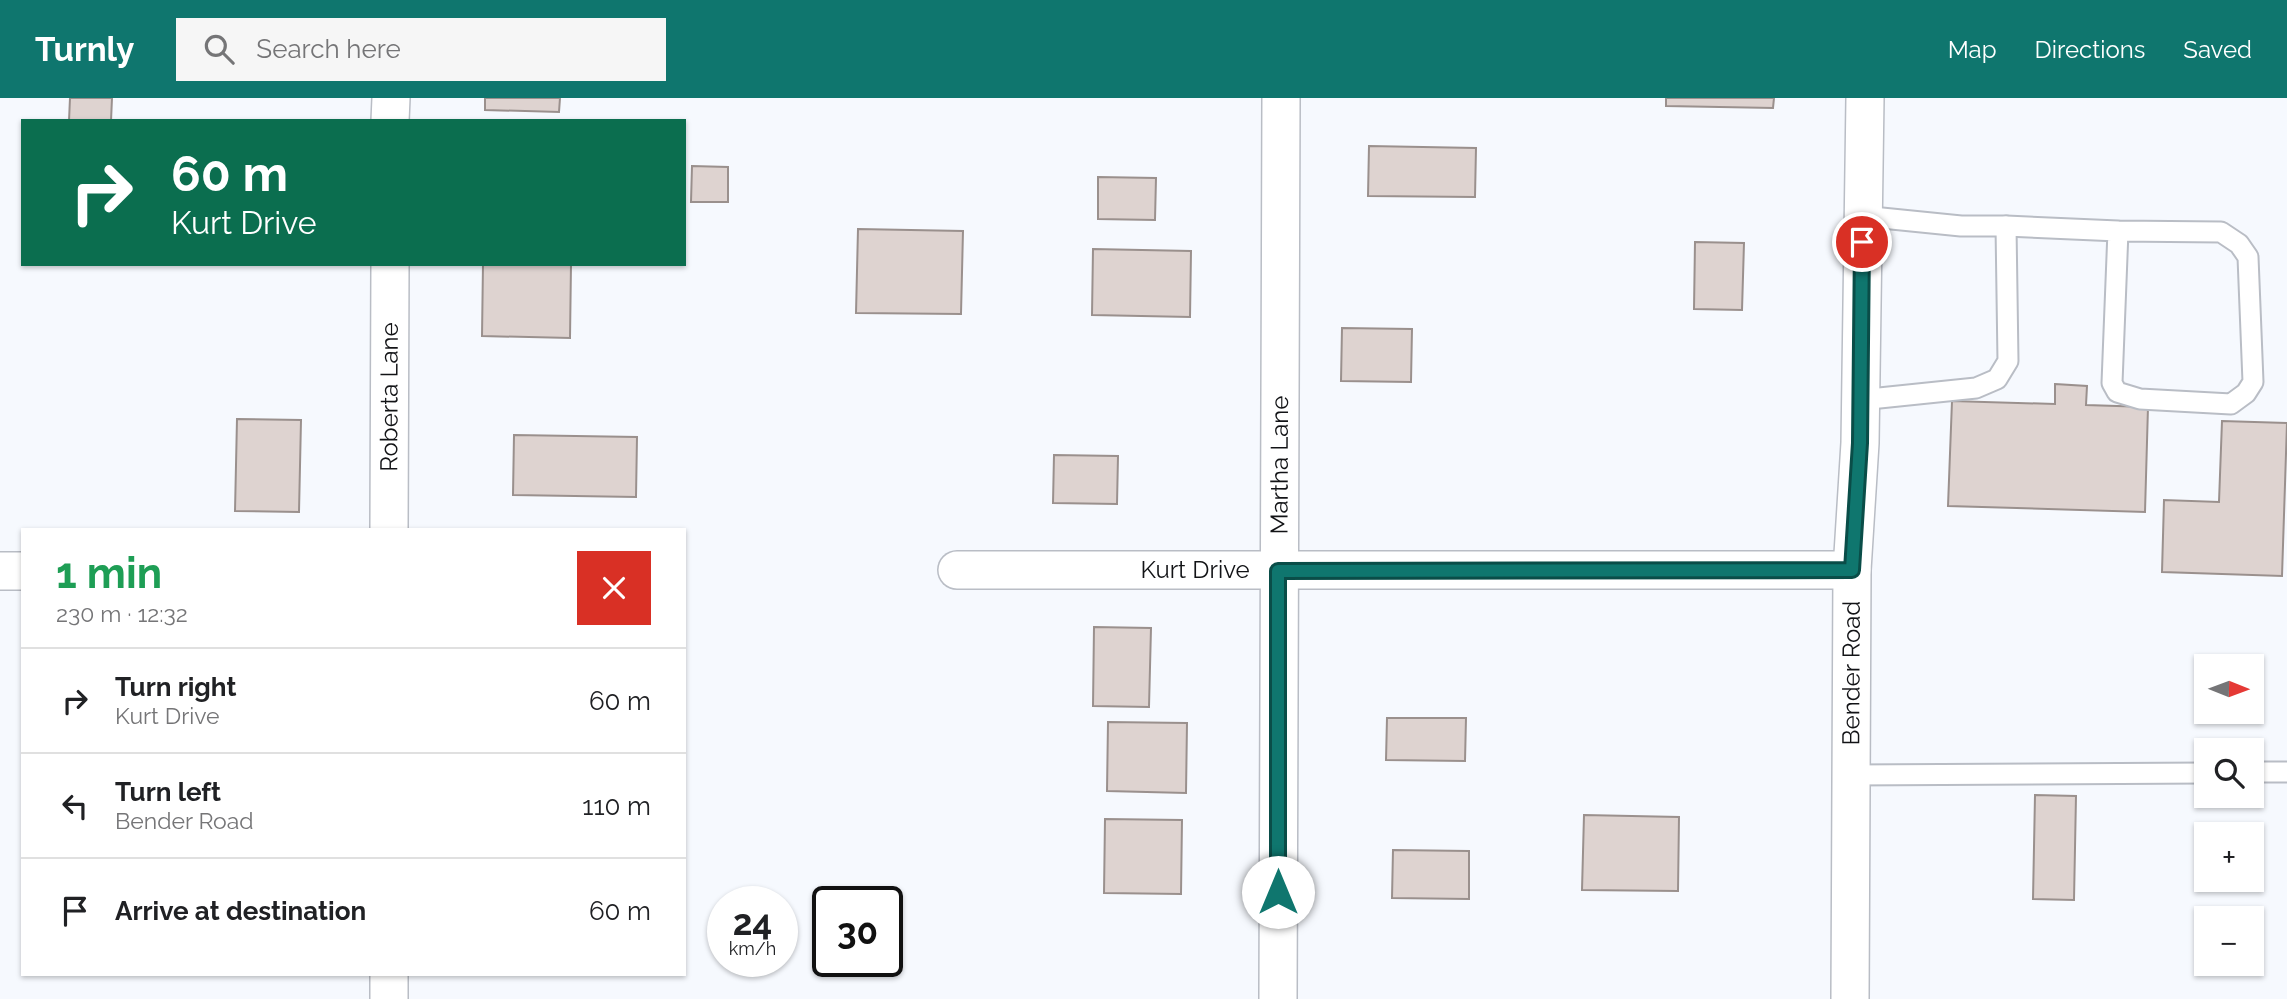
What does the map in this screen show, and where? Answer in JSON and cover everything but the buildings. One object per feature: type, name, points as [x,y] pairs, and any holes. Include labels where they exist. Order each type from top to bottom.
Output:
[{"type":"street","points":[[390,119],[391,98]]},
{"type":"street","name":"Martha Lane","points":[[1278,999],[1281,98]]},
{"type":"street","name":"Bender Road","points":[[1850,999],[1852,570],[1860,443],[1865,98]]},
{"type":"street","name":"Roberta Lane","points":[[389,528],[390,266]]},
{"type":"street","points":[[0,571],[21,570]]},
{"type":"street","name":"Kurt Drive","points":[[957,570],[1852,570]]},
{"type":"street","points":[[389,976],[389,999]]},
{"type":"lane","points":[[1862,216],[1961,226],[2221,232],[2239,244],[2248,257],[2253,382],[2246,393],[2231,404],[2140,399],[2117,392],[2112,383],[2118,231]]},
{"type":"lane","points":[[1860,400],[1976,388],[1997,379],[2008,361],[2006,226]]},
{"type":"lane","points":[[2264,772],[2287,772]]},
{"type":"lane","points":[[1850,775],[2194,773]]},
{"type":"route","points":[[1278,892],[1278,571],[1852,570],[1860,443],[1862,242]]}]
